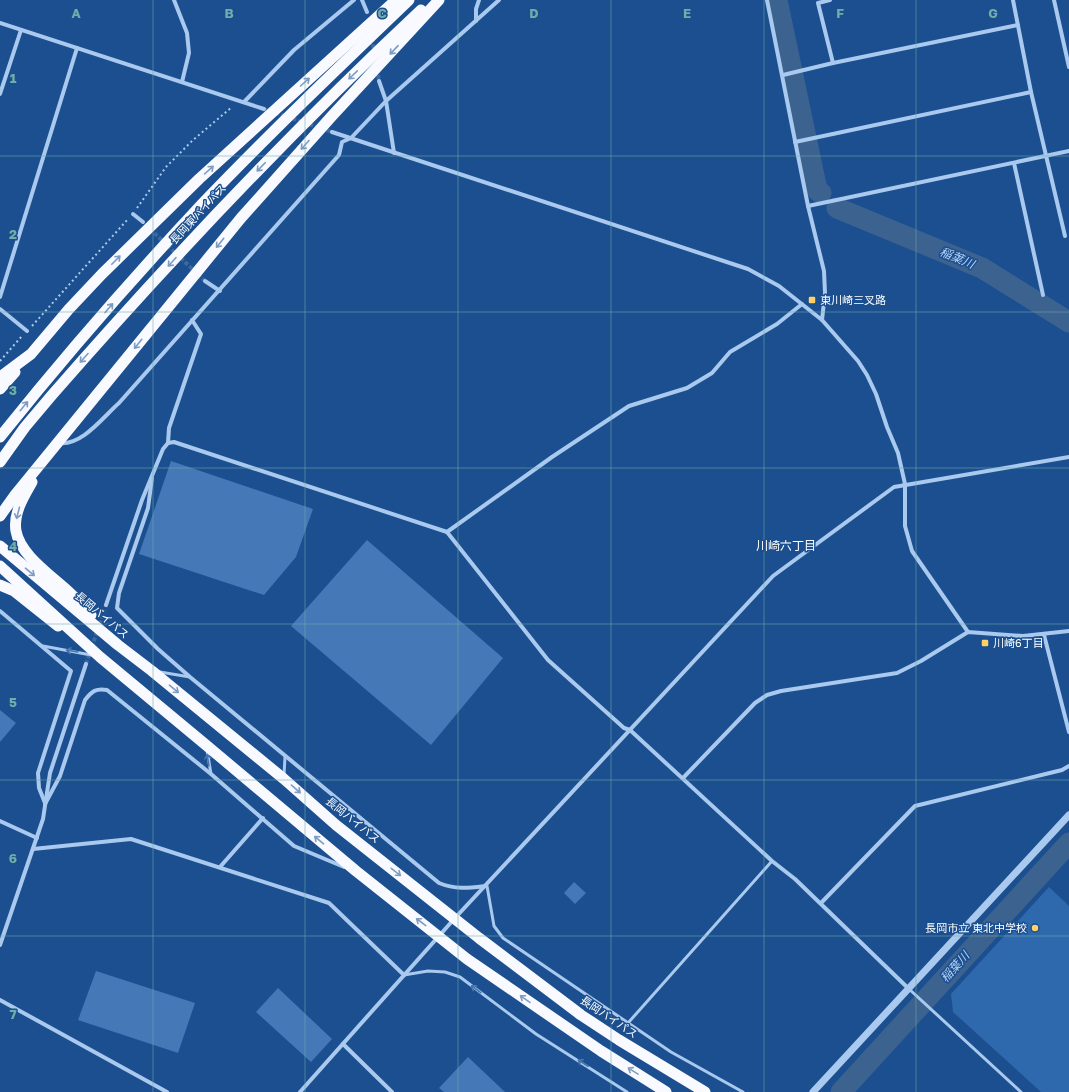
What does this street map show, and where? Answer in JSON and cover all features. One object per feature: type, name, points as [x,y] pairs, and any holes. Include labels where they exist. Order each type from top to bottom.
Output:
[{"type":"highway","points":[[0,390],[69,309],[102,274],[198,179],[396,0]]},
{"type":"highway","name":"長岡東バイパス","points":[[0,437],[55,370],[202,204],[294,111],[409,0]]},
{"type":"highway","name":"長岡東バイパス","points":[[3,458],[25,427],[72,372],[220,209],[315,112],[432,0]]},
{"type":"highway","points":[[0,516],[15,495],[259,197],[439,0]]},
{"type":"highway","points":[[0,377],[31,354]]},
{"type":"highway","points":[[58,443],[24,495],[18,509],[16,532],[27,553],[72,595],[118,645]]},
{"type":"highway","points":[[0,503],[15,495]]},
{"type":"highway","name":"長岡バイパス","points":[[0,546],[118,645],[284,779],[336,825],[455,918],[581,1015],[625,1044],[705,1092]]},
{"type":"highway","points":[[0,566],[100,657],[356,871],[440,936],[467,959],[601,1051],[666,1092]]},
{"type":"highway","points":[[0,585],[14,591],[68,634],[100,657]]},
{"type":"street","points":[[174,0],[187,33],[189,53],[182,82]]},
{"type":"street","points":[[244,102],[294,50],[354,0]]},
{"type":"street","points":[[362,0],[367,12]]},
{"type":"street","points":[[476,21],[476,9],[479,0]]},
{"type":"street","points":[[58,443],[72,442],[94,426],[119,403],[192,320],[220,291],[339,155],[342,142],[351,138],[386,101],[499,0]]},
{"type":"street","points":[[767,0],[783,74],[808,206],[824,271],[825,293],[822,320]]},
{"type":"street","points":[[830,0],[818,3],[833,63]]},
{"type":"street","points":[[1013,0],[1031,92],[1065,236]]},
{"type":"street","points":[[1054,0],[1069,67]]},
{"type":"street","points":[[0,23],[264,109]]},
{"type":"street","points":[[783,74],[1018,25]]},
{"type":"street","points":[[0,94],[21,30]]},
{"type":"street","points":[[0,297],[77,48]]},
{"type":"street","points":[[379,81],[386,101],[394,153]]},
{"type":"street","points":[[795,142],[1031,92]]},
{"type":"street","points":[[332,132],[748,269],[779,286],[802,304],[822,320],[858,361],[867,375],[876,394],[898,453],[905,484],[905,526],[912,552],[968,632]]},
{"type":"street","points":[[808,206],[1069,151]]},
{"type":"street","points":[[1014,162],[1043,295]]},
{"type":"street","points":[[133,214],[143,222]]},
{"type":"street","points":[[205,281],[220,291]]},
{"type":"street","points":[[447,532],[552,457],[629,406],[687,388],[712,373],[730,352],[777,324],[802,304]]},
{"type":"street","points":[[0,309],[27,331]]},
{"type":"street","points":[[168,443],[169,428],[201,334],[192,320]]},
{"type":"street","points":[[106,605],[153,470],[162,449],[168,443],[174,442],[447,532],[548,660],[624,728],[630,730],[772,861],[821,903],[910,989]]},
{"type":"street","points":[[300,1092],[455,918],[487,886],[773,576],[894,487],[1069,457]]},
{"type":"street","points":[[153,470],[148,508],[119,593],[117,608],[158,649],[190,677],[439,883],[452,888],[461,889],[487,886]]},
{"type":"street","points":[[0,611],[71,671],[38,772],[39,788],[46,804]]},
{"type":"street","points":[[683,778],[742,714],[767,695],[781,691],[897,673],[921,661],[968,632],[1011,636],[1044,635],[1069,631]]},
{"type":"street","points":[[1044,635],[1069,732]]},
{"type":"street","points":[[0,944],[37,838],[46,804],[50,772],[86,664]]},
{"type":"street","points":[[46,804],[60,776],[85,700],[92,691],[100,689],[107,690],[211,774],[294,846],[356,871]]},
{"type":"street","points":[[821,903],[914,806],[1062,770],[1069,766]]},
{"type":"street","points":[[813,1092],[1069,816]]},
{"type":"street","points":[[220,867],[263,818]]},
{"type":"street","points":[[0,821],[37,838]]},
{"type":"street","points":[[33,849],[131,839],[329,903],[404,975]]},
{"type":"street","points":[[0,1000],[167,1092]]},
{"type":"street","points":[[343,1044],[392,1092]]},
{"type":"lane","points":[[43,646],[100,657]]},
{"type":"lane","points":[[152,671],[190,677]]},
{"type":"lane","points":[[206,745],[211,774]]},
{"type":"lane","points":[[284,779],[285,757]]},
{"type":"lane","points":[[628,1023],[772,861]]},
{"type":"lane","points":[[487,886],[494,926],[503,938],[671,1052],[743,1092]]},
{"type":"lane","points":[[404,975],[428,971],[445,972],[460,977],[536,1034],[628,1092]]},
{"type":"lane","points":[[910,989],[1021,1092]]},
{"type":"path","points":[[0,361],[133,214],[166,167],[193,140],[233,107],[244,102]]},
{"type":"shaded area","name":"長岡市立 東北中学校","points":[[1049,887],[1069,906],[1069,1092],[1041,1092],[953,1012],[951,994]]},
{"type":"building","points":[[171,461],[313,509],[296,557],[264,595],[139,554]]},
{"type":"building","points":[[367,540],[503,658],[431,745],[291,626]]},
{"type":"building","points":[[0,710],[16,723],[0,742]]},
{"type":"building","points":[[574,882],[586,893],[575,904],[564,893]]},
{"type":"building","points":[[96,971],[195,1003],[178,1053],[78,1020]]},
{"type":"building","points":[[278,988],[332,1039],[311,1062],[256,1012]]},
{"type":"building","points":[[468,1057],[505,1092],[444,1092],[439,1088]]},
{"type":"waterway","name":"稲葉川","points":[[777,0],[817,190],[821,193]]},
{"type":"waterway","name":"稲葉川","points":[[837,208],[982,268],[1069,322]]},
{"type":"waterway","name":"稲葉川","points":[[841,1092],[1069,843]]},
{"type":"tunnel","points":[[372,38],[374,53]]},
{"type":"tunnel","points":[[377,69],[379,81]]},
{"type":"tunnel","points":[[264,109],[332,132]]},
{"type":"tunnel","points":[[150,229],[205,281]]},
{"type":"tunnel","points":[[86,664],[106,605]]},
{"type":"place","name":"東川崎三叉路","points":[[812,300]]},
{"type":"place","name":"川崎6丁目","points":[[985,643]]},
{"type":"place","name":"長岡市立 東北中学校","points":[[1035,928]]},
{"type":"district","name":"川崎六丁目","points":[[786,546]]}]
